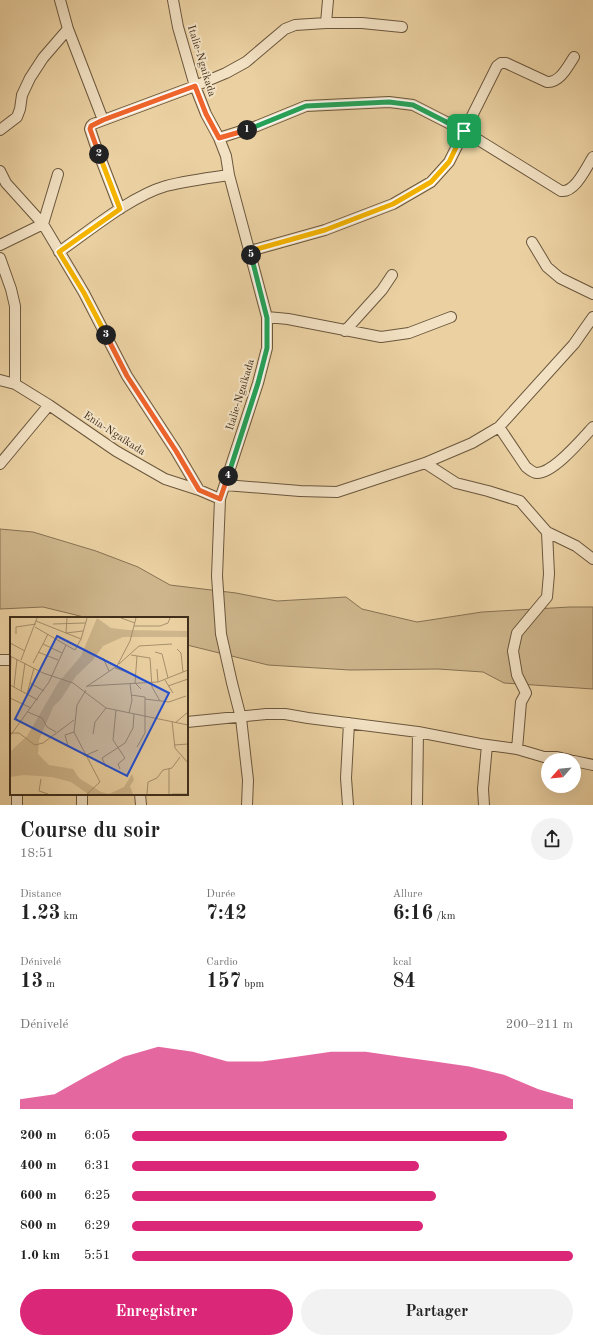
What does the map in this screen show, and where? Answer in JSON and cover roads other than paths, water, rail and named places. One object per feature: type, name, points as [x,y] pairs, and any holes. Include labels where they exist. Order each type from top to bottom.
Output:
[{"type":"street","points":[[60,0],[68,29],[103,120]]},
{"type":"street","name":"Italie-Ngaîkada","points":[[172,0],[195,86],[206,114],[219,138],[226,156],[229,175],[267,318],[267,348],[260,376],[220,499],[217,576],[221,634],[232,683],[242,718],[248,780],[248,805]]},
{"type":"street","points":[[326,23],[328,0]]},
{"type":"street","points":[[120,209],[95,144],[90,129],[91,126],[226,73],[246,62],[286,29],[296,26],[326,23],[362,23],[402,27]]},
{"type":"street","points":[[0,130],[17,117],[22,95],[30,78],[43,58],[68,29]]},
{"type":"street","points":[[250,251],[325,230],[393,204],[431,182],[449,162],[493,72],[501,63],[506,63],[548,82],[553,82],[558,79],[574,57]]},
{"type":"street","points":[[219,138],[257,126],[306,106],[389,102],[413,105],[464,131],[561,191],[571,188],[580,179],[593,157]]},
{"type":"street","points":[[0,171],[6,183],[43,224],[84,293],[127,376],[176,451],[199,490]]},
{"type":"street","points":[[0,245],[43,224],[58,174]]},
{"type":"street","points":[[59,252],[120,209],[145,195],[165,186],[229,175]]},
{"type":"street","points":[[532,242],[547,267],[560,278],[593,294]]},
{"type":"street","points":[[0,258],[11,289],[15,306],[15,384]]},
{"type":"street","points":[[346,331],[382,290],[392,276]]},
{"type":"street","points":[[267,318],[288,319],[381,337],[410,333],[451,316]]},
{"type":"street","points":[[225,485],[300,491],[337,492],[425,463],[472,443],[499,427],[574,344],[593,317]]},
{"type":"street","name":"Enia-Ngaîkada","points":[[0,380],[15,384],[49,405],[116,451],[165,479],[199,490],[220,499]]},
{"type":"street","points":[[0,464],[49,405]]},
{"type":"street","points":[[499,427],[526,467],[532,472],[538,473],[548,469],[571,453],[593,427]]},
{"type":"street","points":[[425,463],[456,483],[520,501],[547,532],[576,546],[593,559]]},
{"type":"street","points":[[517,749],[521,702],[526,693],[517,675],[512,651],[517,633],[547,597],[547,532]]},
{"type":"street","points":[[188,722],[242,718],[266,714],[285,714],[418,732],[517,749],[541,756]]},
{"type":"street","points":[[348,723],[346,778],[348,805]]},
{"type":"street","points":[[417,805],[418,732]]},
{"type":"street","points":[[484,805],[487,745]]},
{"type":"street","points":[[581,762],[593,765]]},
{"type":"street","points":[[140,795],[141,805]]}]
